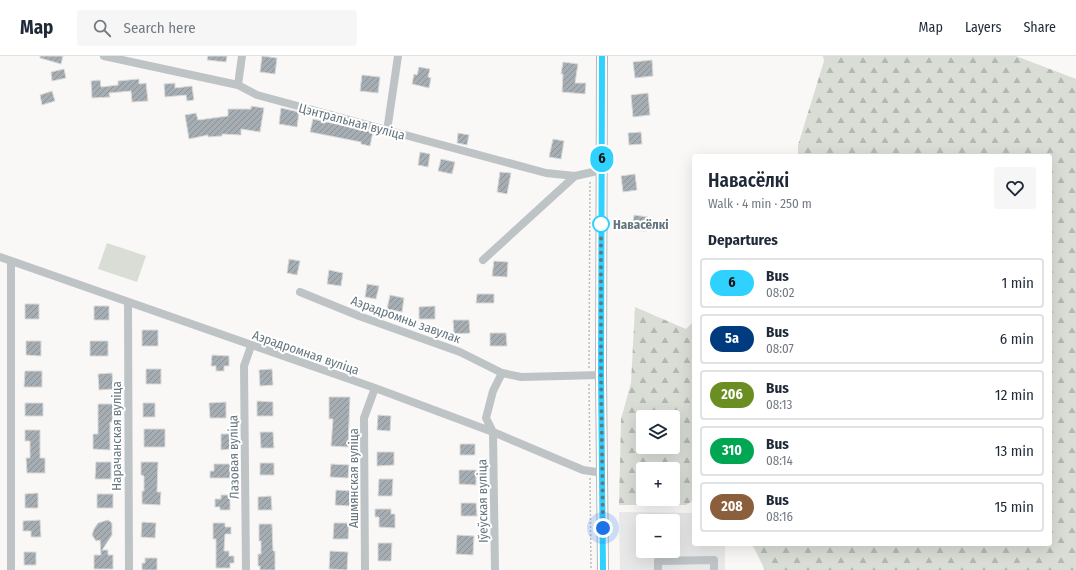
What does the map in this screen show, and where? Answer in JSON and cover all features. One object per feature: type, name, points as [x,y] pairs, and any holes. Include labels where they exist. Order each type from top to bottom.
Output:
[{"type":"main road","points":[[602,56],[601,375],[603,570]]},
{"type":"street","name":"Цэнтральная вуліца","points":[[104,56],[238,85],[256,95],[546,173],[575,176],[602,170]]},
{"type":"street","points":[[238,85],[242,56]]},
{"type":"street","points":[[387,131],[398,56]]},
{"type":"street","points":[[483,260],[575,176]]},
{"type":"street","name":"Аэрадромная вуліца","points":[[0,257],[251,346],[375,388],[493,432],[583,470],[603,473]]},
{"type":"street","points":[[11,262],[11,570]]},
{"type":"street","name":"Аэрадромны завулак","points":[[300,292],[359,316],[460,352],[502,373],[521,377],[601,375]]},
{"type":"street","name":"Нарачанская вуліца","points":[[128,302],[129,570]]},
{"type":"street","name":"Лазовая вуліца","points":[[246,570],[244,366],[251,346]]},
{"type":"street","name":"Іўеўская вуліца","points":[[495,570],[493,432],[486,418],[493,391],[502,373]]},
{"type":"street","name":"Ашмянская вуліца","points":[[365,570],[364,418],[375,388]]},
{"type":"street","points":[[658,570],[658,561],[714,560],[714,570]]},
{"type":"shaded area","points":[[619,512],[692,513],[692,546],[725,546],[725,570],[620,570]]},
{"type":"green space","points":[[823,56],[1016,56],[1076,79],[1076,570],[765,570],[753,546],[1052,546],[1052,154],[798,154],[798,145],[824,61]]},
{"type":"green space","points":[[107,243],[146,256],[137,282],[98,269]]},
{"type":"green space","points":[[635,307],[686,329],[692,323],[692,501],[686,505],[680,505],[680,462],[636,462],[636,505],[619,505],[621,419],[631,383]]},
{"type":"building","points":[[40,56],[63,56],[61,64],[40,58]]},
{"type":"building","points":[[208,56],[227,56],[226,62],[207,60]]},
{"type":"building","points":[[262,56],[277,58],[275,74],[260,72]]},
{"type":"building","points":[[652,60],[653,76],[635,78],[633,62]]},
{"type":"building","points":[[563,62],[578,64],[575,83],[586,83],[585,94],[562,92],[563,74],[561,74]]},
{"type":"building","points":[[419,67],[430,69],[428,77],[431,78],[429,88],[412,84],[414,74],[417,75]]},
{"type":"building","points":[[64,69],[66,78],[52,81],[51,72]]},
{"type":"building","points":[[362,75],[380,77],[378,93],[360,91]]},
{"type":"building","points":[[139,79],[139,84],[146,83],[148,101],[132,102],[131,91],[109,93],[110,97],[92,98],[91,81],[100,80],[101,87],[118,85],[118,81]]},
{"type":"building","points":[[175,83],[175,88],[192,86],[194,100],[187,101],[186,95],[165,97],[164,84]]},
{"type":"building","points":[[52,91],[55,101],[42,105],[40,95]]},
{"type":"building","points":[[648,93],[650,115],[633,117],[631,95]]},
{"type":"building","points":[[251,106],[264,108],[260,132],[241,129],[241,135],[222,134],[222,136],[208,137],[208,135],[189,139],[185,115],[196,113],[198,120],[228,116],[228,109],[251,109]]},
{"type":"building","points":[[281,108],[299,112],[297,127],[279,124]]},
{"type":"building","points":[[313,119],[373,132],[370,146],[361,144],[361,142],[310,132]]},
{"type":"building","points":[[641,132],[642,144],[629,145],[628,133]]},
{"type":"building","points":[[458,133],[469,135],[467,145],[457,143]]},
{"type":"building","points":[[553,139],[564,141],[561,159],[549,157]]},
{"type":"building","points":[[420,152],[430,154],[428,167],[418,165]]},
{"type":"building","points":[[441,159],[455,162],[452,174],[438,171]]},
{"type":"building","points":[[500,172],[511,173],[507,194],[497,192]]},
{"type":"building","points":[[635,174],[637,190],[623,192],[621,176]]},
{"type":"building","points":[[634,215],[648,217],[646,231],[632,230]]},
{"type":"building","points":[[289,259],[300,261],[297,275],[287,273]]},
{"type":"building","points":[[494,261],[508,262],[507,277],[492,276]]},
{"type":"building","points":[[329,270],[343,273],[341,286],[327,284]]},
{"type":"building","points":[[367,284],[379,286],[376,299],[365,297]]},
{"type":"building","points":[[477,294],[494,294],[494,303],[476,303]]},
{"type":"building","points":[[390,295],[404,298],[402,312],[387,309]]},
{"type":"building","points":[[25,304],[39,304],[39,319],[25,319]]},
{"type":"building","points":[[94,306],[109,306],[109,320],[94,320]]},
{"type":"building","points":[[435,306],[435,319],[419,319],[419,307]]},
{"type":"building","points":[[453,320],[469,320],[470,333],[454,334]]},
{"type":"building","points":[[142,330],[158,330],[158,346],[142,346]]},
{"type":"building","points":[[490,333],[506,333],[507,346],[490,346]]},
{"type":"building","points":[[26,341],[41,341],[41,356],[26,355]]},
{"type":"building","points":[[90,341],[108,341],[108,356],[90,356]]},
{"type":"building","points":[[212,355],[229,356],[229,366],[224,366],[224,371],[216,371],[216,366],[211,366]]},
{"type":"building","points":[[146,369],[161,369],[161,384],[146,384]]},
{"type":"building","points":[[272,369],[273,385],[260,386],[259,370]]},
{"type":"building","points":[[25,371],[42,371],[42,387],[24,387]]},
{"type":"building","points":[[112,373],[113,389],[99,390],[98,374]]},
{"type":"building","points":[[329,397],[350,397],[348,447],[331,446],[333,419],[329,419]]},
{"type":"building","points":[[257,401],[273,402],[273,416],[257,416]]},
{"type":"building","points":[[226,402],[226,418],[210,418],[209,403]]},
{"type":"building","points":[[25,403],[43,403],[43,416],[25,416]]},
{"type":"building","points":[[143,403],[155,403],[155,417],[143,417]]},
{"type":"building","points":[[98,404],[113,404],[112,422],[110,422],[110,450],[93,449],[93,434],[98,434]]},
{"type":"building","points":[[378,415],[391,416],[390,431],[377,430]]},
{"type":"building","points":[[144,429],[165,429],[165,447],[144,447]]},
{"type":"building","points":[[25,430],[40,430],[40,458],[45,458],[45,473],[27,473],[26,458],[30,458],[30,441],[25,441]]},
{"type":"building","points":[[260,432],[273,432],[274,448],[261,448]]},
{"type":"building","points":[[221,434],[231,434],[230,449],[221,450]]},
{"type":"building","points":[[460,444],[475,444],[475,455],[460,455]]},
{"type":"building","points":[[377,452],[394,452],[394,465],[377,466]]},
{"type":"building","points":[[96,462],[111,462],[111,479],[95,479]]},
{"type":"building","points":[[141,462],[158,462],[157,492],[161,492],[160,505],[142,504],[144,476],[141,475]]},
{"type":"building","points":[[260,463],[274,463],[274,475],[260,475]]},
{"type":"building","points":[[214,464],[231,464],[231,478],[210,478],[210,471],[214,471]]},
{"type":"building","points":[[331,464],[349,465],[348,478],[330,477]]},
{"type":"building","points":[[459,470],[476,470],[476,485],[459,484]]},
{"type":"building","points":[[379,479],[393,479],[392,496],[378,496]]},
{"type":"building","points":[[336,490],[351,491],[350,506],[335,505]]},
{"type":"building","points":[[38,493],[38,508],[25,508],[25,494]]},
{"type":"building","points":[[97,494],[113,494],[113,508],[97,508]]},
{"type":"building","points":[[221,495],[230,495],[230,510],[220,510],[220,507],[215,507],[215,499],[221,499]]},
{"type":"building","points":[[271,496],[272,510],[258,510],[258,497]]},
{"type":"building","points":[[461,503],[476,503],[477,516],[461,516]]},
{"type":"building","points":[[375,509],[391,509],[391,514],[395,514],[395,528],[379,527],[379,517],[375,517]]},
{"type":"building","points":[[40,520],[41,537],[31,537],[31,531],[23,531],[23,521]]},
{"type":"building","points":[[108,520],[112,523],[112,535],[102,550],[108,550],[108,555],[113,555],[113,569],[94,569],[94,555],[101,555],[100,540],[96,541],[92,535],[98,523]]},
{"type":"building","points":[[142,522],[156,523],[155,538],[141,537]]},
{"type":"building","points":[[213,523],[225,523],[225,527],[231,527],[231,534],[225,534],[224,551],[229,551],[229,556],[234,556],[234,563],[230,563],[230,568],[216,568],[216,539],[213,539]]},
{"type":"building","points":[[334,523],[349,523],[348,539],[333,539]]},
{"type":"building","points":[[259,524],[272,524],[273,551],[275,551],[275,570],[260,570],[260,566],[258,566],[258,554],[261,554]]},
{"type":"building","points":[[457,535],[474,536],[473,555],[456,554]]},
{"type":"building","points":[[378,543],[392,543],[391,561],[378,561]]},
{"type":"building","points":[[330,551],[348,552],[347,570],[329,569]]},
{"type":"building","points":[[24,552],[36,552],[36,565],[24,565]]},
{"type":"building","points":[[145,558],[157,558],[157,570],[142,570],[142,563],[145,563]]},
{"type":"bus line","name":"6","points":[[602,56],[601,375],[603,570]]},
{"type":"place","name":"Навасёлкі","points":[[601,224]]},
{"type":"route","points":[[601,224],[603,528]]}]
